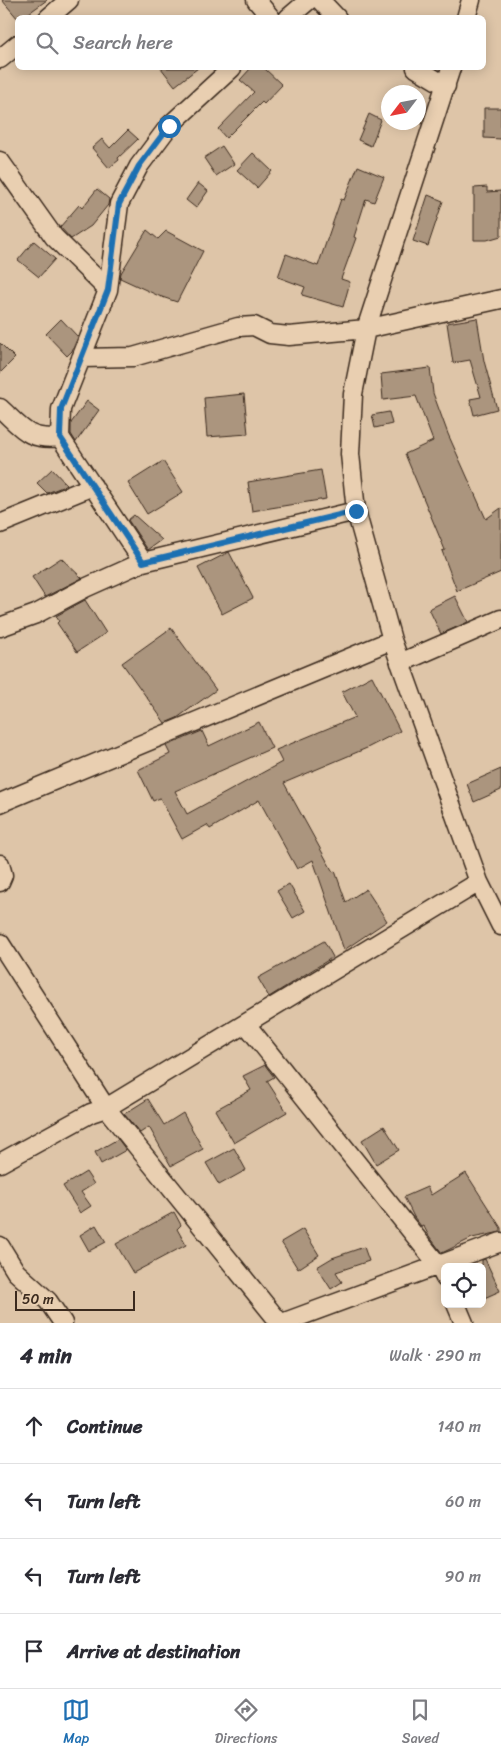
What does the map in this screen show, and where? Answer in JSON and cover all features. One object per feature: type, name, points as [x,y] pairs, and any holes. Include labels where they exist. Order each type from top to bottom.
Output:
[{"type":"street","points":[[52,15],[69,0]]},
{"type":"street","points":[[256,0],[268,15]]},
{"type":"street","points":[[292,15],[309,0]]},
{"type":"street","points":[[320,0],[334,15]]},
{"type":"street","points":[[467,15],[471,0]]},
{"type":"street","points":[[0,59],[15,46]]},
{"type":"street","points":[[143,562],[60,437],[61,409],[108,290],[119,204],[139,166],[169,126],[230,70]]},
{"type":"street","points":[[419,70],[446,86]]},
{"type":"street","points":[[450,70],[366,329],[353,402],[350,454],[356,511],[392,640],[479,882],[501,926]]},
{"type":"street","points":[[0,161],[54,238],[108,290]]},
{"type":"street","points":[[81,358],[133,357],[238,327],[254,326],[270,334],[289,336],[366,329],[501,299]]},
{"type":"street","points":[[0,408],[29,434],[45,439],[60,437]]},
{"type":"street","points":[[0,524],[93,486]]},
{"type":"street","points":[[0,628],[36,614],[85,588],[143,562],[356,511]]},
{"type":"street","points":[[400,663],[501,619]]},
{"type":"street","points":[[0,804],[392,640]]},
{"type":"street","points":[[0,864],[3,875],[0,882]]},
{"type":"street","points":[[0,1163],[91,1113],[106,1108],[479,882]]},
{"type":"street","points":[[0,943],[106,1108],[281,1323],[441,1272]]},
{"type":"street","points":[[246,1024],[441,1271]]},
{"type":"street","points":[[460,1263],[501,1242]]},
{"type":"street","points":[[0,1246],[16,1272],[48,1301],[63,1323]]},
{"type":"street","points":[[458,1308],[464,1323]]},
{"type":"building","points":[[2,0],[47,0],[26,15],[15,15]]},
{"type":"building","points":[[163,70],[195,70],[175,86]]},
{"type":"building","points":[[249,70],[266,70],[282,85],[226,138],[218,129],[254,92],[240,80]]},
{"type":"building","points":[[484,108],[501,108],[501,139],[484,138]]},
{"type":"building","points":[[369,114],[381,120],[371,146],[358,140]]},
{"type":"building","points":[[128,130],[138,139],[109,168],[92,148],[102,139],[110,148]]},
{"type":"building","points":[[222,146],[234,164],[216,176],[204,158]]},
{"type":"building","points":[[253,153],[272,171],[257,188],[237,170]]},
{"type":"building","points":[[358,166],[384,177],[374,202],[366,199],[354,237],[356,238],[341,279],[350,282],[343,307],[302,295],[305,287],[278,277],[286,254],[318,266],[341,199],[344,200]]},
{"type":"building","points":[[198,183],[208,191],[196,208],[186,200]]},
{"type":"building","points":[[487,187],[487,192],[501,191],[501,236],[487,240],[474,240],[474,188]]},
{"type":"building","points":[[97,189],[109,199],[108,205],[91,226],[71,239],[60,227],[79,205],[82,208]]},
{"type":"building","points":[[428,195],[443,201],[428,246],[413,241]]},
{"type":"building","points":[[147,230],[158,239],[166,231],[203,251],[177,302],[120,278],[121,273]]},
{"type":"building","points":[[34,241],[55,259],[39,277],[18,260]]},
{"type":"building","points":[[477,318],[484,361],[497,409],[474,415],[470,399],[481,397],[470,360],[453,363],[447,323]]},
{"type":"building","points":[[61,319],[78,337],[72,351],[67,356],[46,334]]},
{"type":"building","points":[[0,343],[15,358],[0,373]]},
{"type":"building","points":[[430,368],[433,393],[448,434],[486,519],[501,508],[501,572],[457,591],[442,551],[445,550],[405,454],[433,441],[416,396],[383,400],[381,374]]},
{"type":"building","points":[[244,394],[248,434],[207,437],[204,398]]},
{"type":"building","points":[[87,401],[99,410],[76,442],[71,434],[71,423]]},
{"type":"building","points":[[389,412],[392,424],[375,428],[372,415]]},
{"type":"building","points":[[163,461],[183,492],[147,514],[128,483]]},
{"type":"building","points":[[52,469],[67,485],[47,493],[37,483]]},
{"type":"building","points":[[321,470],[326,499],[252,511],[248,482]]},
{"type":"building","points":[[134,515],[162,540],[148,550],[128,520]]},
{"type":"building","points":[[229,552],[253,598],[222,614],[198,568]]},
{"type":"building","points":[[61,558],[82,578],[45,597],[32,577]]},
{"type":"building","points":[[455,596],[468,622],[441,634],[429,609]]},
{"type":"building","points":[[85,600],[106,633],[77,652],[57,623],[59,621],[56,616]]},
{"type":"building","points":[[171,628],[216,690],[177,718],[165,723],[122,663]]},
{"type":"building","points":[[372,676],[400,731],[367,748],[284,783],[333,872],[335,871],[346,902],[366,889],[387,921],[344,950],[313,860],[297,869],[259,800],[210,829],[207,825],[182,839],[160,798],[153,801],[138,770],[170,754],[166,746],[202,731],[209,746],[259,722],[272,748],[175,791],[187,814],[282,762],[276,750],[355,717],[342,692]]},
{"type":"building","points":[[501,769],[501,790],[474,802],[467,784]]},
{"type":"building","points":[[289,884],[305,911],[293,918],[277,891]]},
{"type":"building","points":[[324,941],[333,957],[269,997],[258,978]]},
{"type":"building","points":[[265,1065],[274,1077],[267,1081],[287,1112],[234,1143],[215,1110],[251,1090],[243,1076]]},
{"type":"building","points":[[148,1099],[164,1125],[183,1113],[203,1149],[171,1166],[149,1127],[140,1133],[124,1114]]},
{"type":"building","points":[[384,1126],[399,1150],[376,1164],[362,1140]]},
{"type":"building","points":[[118,1139],[126,1150],[101,1164],[95,1152]]},
{"type":"building","points":[[234,1148],[246,1170],[219,1185],[206,1163]]},
{"type":"building","points":[[86,1172],[94,1184],[81,1192],[91,1206],[80,1213],[63,1186]]},
{"type":"building","points":[[466,1173],[501,1228],[501,1232],[472,1238],[442,1253],[423,1225],[421,1226],[414,1217],[404,1197],[427,1187],[431,1195]]},
{"type":"building","points":[[174,1212],[181,1225],[177,1229],[186,1245],[133,1273],[116,1244]]},
{"type":"building","points":[[96,1225],[106,1242],[89,1251],[80,1235]]},
{"type":"building","points":[[303,1229],[319,1255],[298,1269],[281,1242]]},
{"type":"building","points":[[364,1247],[369,1261],[336,1272],[342,1282],[331,1289],[317,1267],[332,1258]]},
{"type":"building","points":[[485,1259],[500,1291],[486,1297],[486,1263],[482,1263],[482,1260]]},
{"type":"route","points":[[169,126],[139,166],[119,204],[108,290],[61,409],[60,437],[143,562],[356,511]]}]
